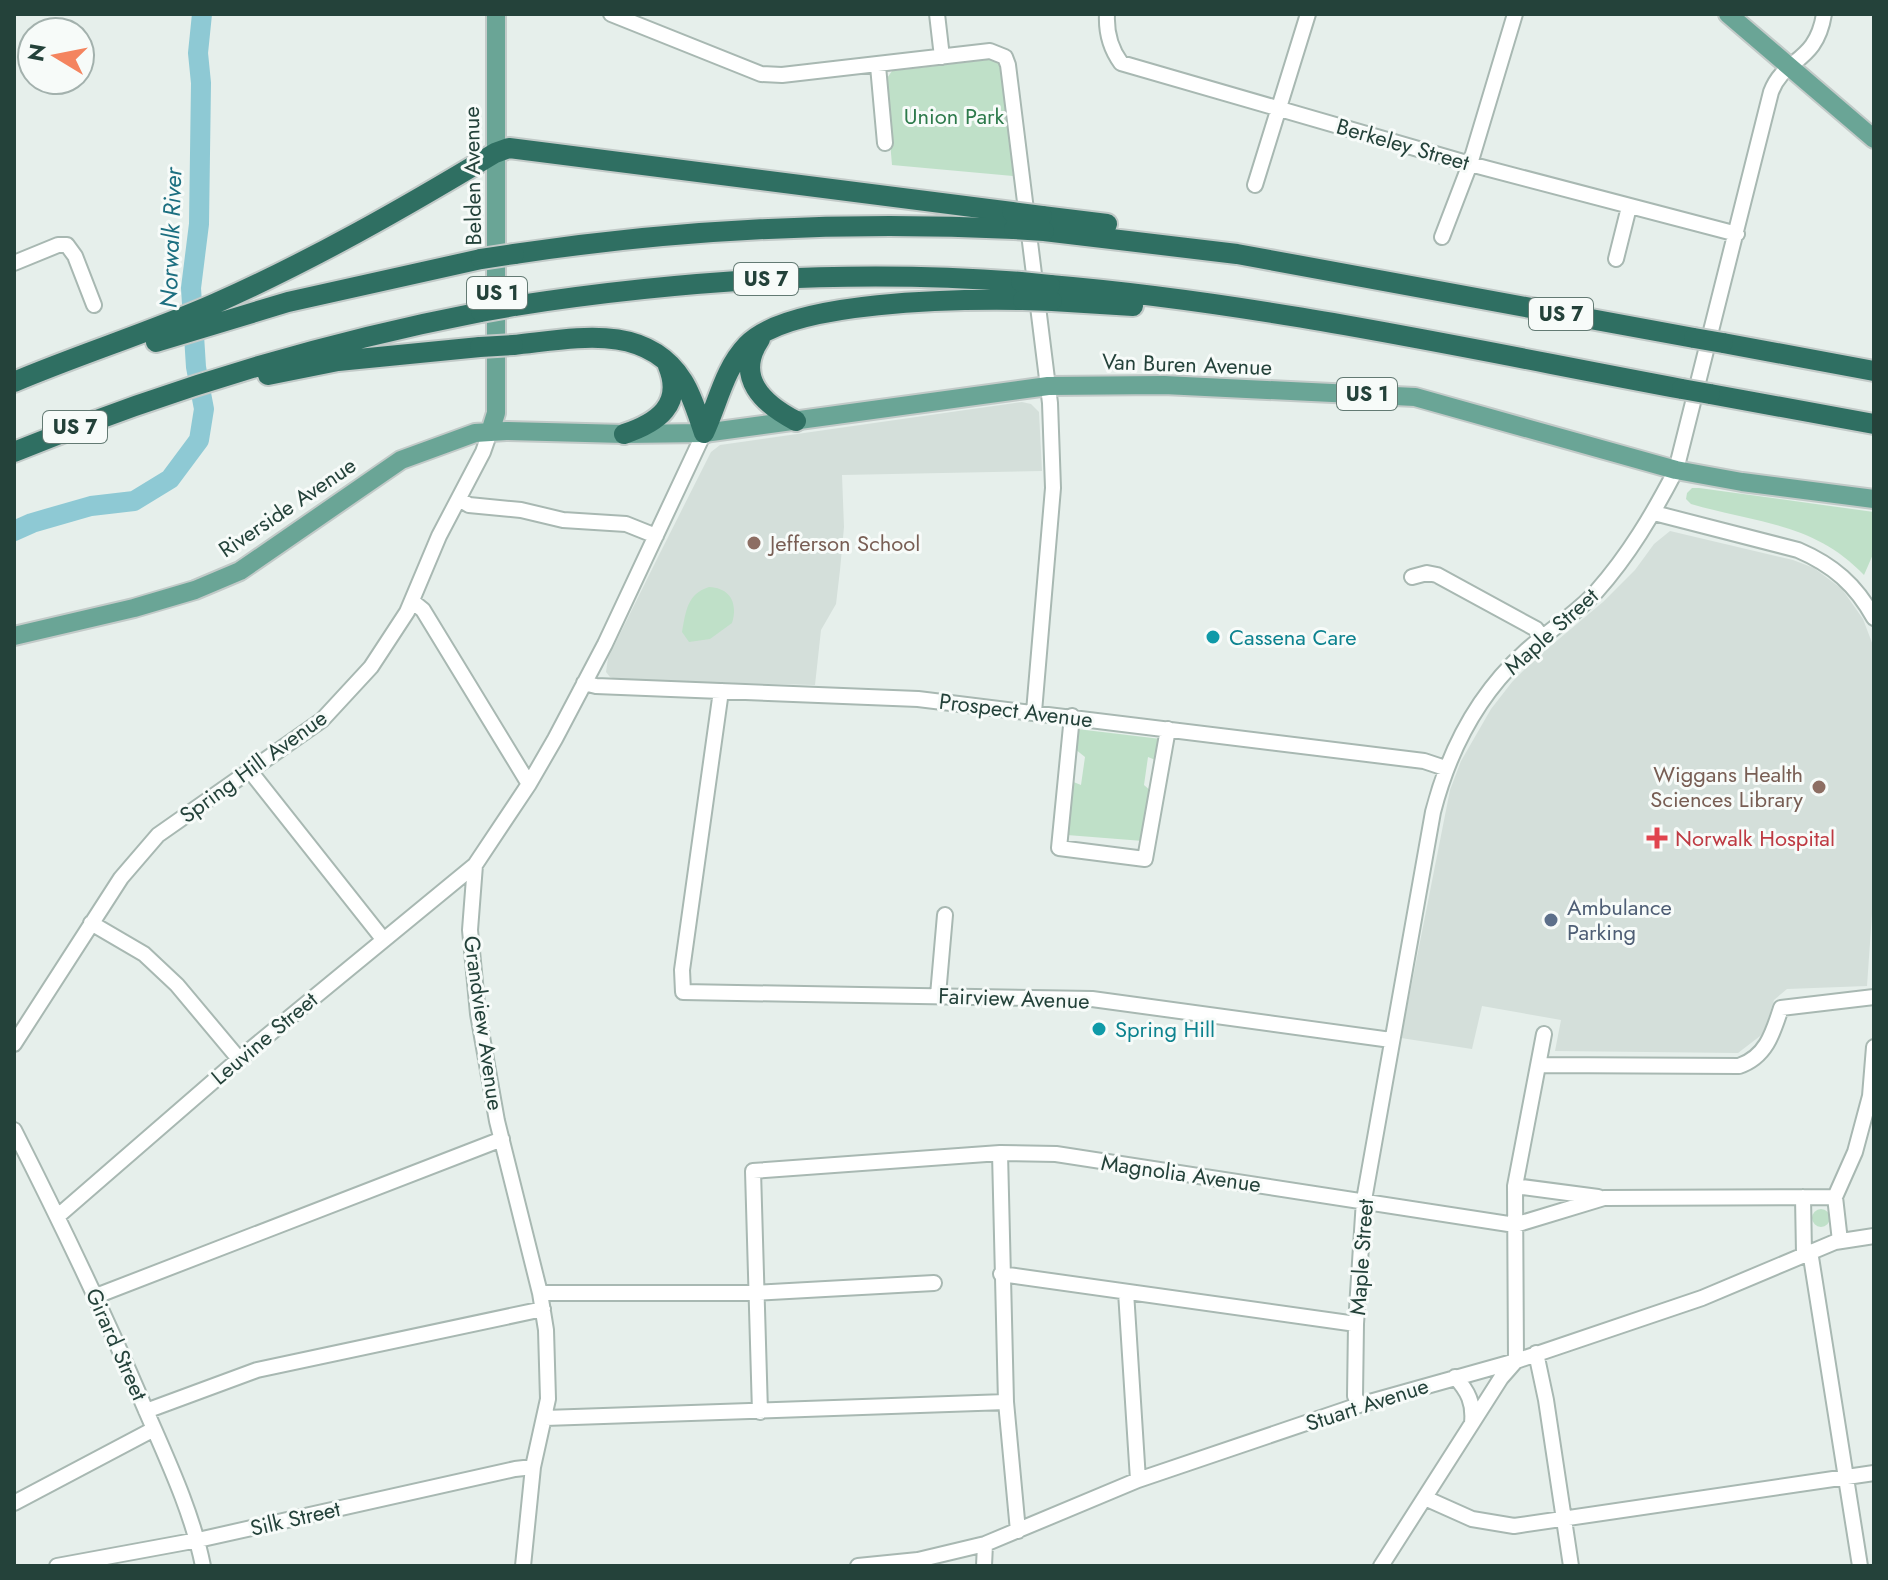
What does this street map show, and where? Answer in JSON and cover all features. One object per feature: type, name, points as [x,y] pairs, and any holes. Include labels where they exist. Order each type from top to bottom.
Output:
[{"type":"highway","points":[[14,382],[135,343],[337,244],[495,153],[509,148],[1013,221]]},
{"type":"highway","name":"US 7","points":[[14,396],[135,343],[382,279],[481,259],[656,236],[752,228],[1013,221],[1043,223],[1318,268],[1874,371]]},
{"type":"highway","name":"US 7","points":[[14,452],[136,404],[247,374],[355,338],[514,306],[655,288],[765,279],[904,277],[1022,291],[1161,296],[1874,424]]},
{"type":"highway","points":[[704,433],[735,361],[749,343],[768,330],[816,316],[1022,291]]},
{"type":"highway","points":[[768,330],[752,355],[752,381],[768,404],[796,421]]},
{"type":"highway","points":[[247,374],[338,361],[480,347],[617,338],[643,345],[664,359],[685,384],[704,433]]},
{"type":"highway","points":[[624,434],[656,420],[669,402],[673,380],[664,359]]},
{"type":"main road","name":"Belden Avenue","points":[[490,432],[496,413],[496,14]]},
{"type":"main road","points":[[1728,14],[1874,139]]},
{"type":"main road","name":"Van Buren Avenue","points":[[490,432],[704,433],[1048,386],[1164,385],[1415,397],[1676,470],[1753,484],[1874,499]]},
{"type":"main road","name":"Riverside Avenue","points":[[14,636],[134,608],[195,590],[228,576],[291,538],[401,460],[475,433],[490,432]]},
{"type":"street","points":[[611,14],[761,74],[782,75],[878,66],[994,51],[1005,57],[1048,386],[1053,488],[1034,712]]},
{"type":"street","points":[[937,14],[942,57]]},
{"type":"street","name":"Berkeley Street","points":[[1107,14],[1111,50],[1121,63],[1470,164],[1737,234]]},
{"type":"street","points":[[1255,185],[1308,14]]},
{"type":"street","points":[[1442,237],[1470,164],[1515,14]]},
{"type":"street","name":"Maple Street","points":[[1359,1405],[1355,1396],[1356,1324],[1364,1200],[1433,812],[1445,768],[1462,733],[1489,692],[1542,637],[1594,595],[1637,540],[1676,470],[1771,92],[1778,77],[1813,48],[1820,35],[1824,14]]},
{"type":"street","points":[[878,66],[885,143]]},
{"type":"street","points":[[1616,259],[1629,207]]},
{"type":"street","points":[[14,263],[58,245],[67,245],[74,252],[94,305]]},
{"type":"street","name":"Spring Hill Avenue","points":[[16,1034],[121,878],[165,828],[322,720],[371,667],[412,601],[439,536],[483,452],[490,432]]},
{"type":"street","name":"Grandview Avenue","points":[[523,1566],[533,1467],[548,1399],[548,1362],[540,1293],[487,1067],[472,966],[471,917],[475,865],[529,784],[584,683],[704,433]]},
{"type":"street","points":[[459,499],[469,505],[521,510],[563,520],[626,524],[656,536]]},
{"type":"street","points":[[1654,513],[1798,550],[1814,557],[1853,585],[1874,618]]},
{"type":"street","points":[[1412,577],[1427,573],[1437,575],[1536,629],[1542,637]]},
{"type":"street","points":[[412,601],[423,610],[529,784]]},
{"type":"street","name":"Prospect Avenue","points":[[584,683],[596,686],[875,696],[1072,716],[1424,761],[1445,768]]},
{"type":"street","name":"Fairview Avenue","points":[[721,691],[682,970],[683,992],[1092,999],[1391,1040]]},
{"type":"street","points":[[1072,716],[1059,848],[1145,859],[1168,729]]},
{"type":"street","points":[[250,771],[383,939]]},
{"type":"street","name":"Leuvine Street","points":[[58,1216],[239,1059],[475,865]]},
{"type":"street","points":[[938,995],[945,915]]},
{"type":"street","points":[[91,923],[144,954],[177,985],[239,1059]]},
{"type":"street","points":[[1538,1065],[1739,1066],[1754,1061],[1772,1037],[1781,1008],[1874,997]]},
{"type":"street","points":[[1381,1566],[1501,1378],[1516,1361],[1515,1186],[1544,1034]]},
{"type":"street","points":[[1840,1241],[1835,1197],[1855,1152],[1870,1096],[1874,1047]]},
{"type":"street","name":"Girard Street","points":[[14,1130],[96,1296],[154,1429],[198,1540],[203,1566]]},
{"type":"street","points":[[96,1296],[502,1139]]},
{"type":"street","points":[[1000,1153],[1006,1402],[1018,1531]]},
{"type":"street","name":"Magnolia Avenue","points":[[755,1293],[753,1171],[1000,1153],[1056,1154],[1515,1225],[1604,1198]]},
{"type":"street","name":"Magnolia Avenue","points":[[1515,1186],[1604,1198],[1835,1197]]},
{"type":"street","points":[[1803,1197],[1807,1252],[1860,1566]]},
{"type":"street","name":"Stuart Avenue","points":[[858,1566],[918,1560],[985,1544],[1138,1480],[1359,1405],[1516,1361],[1722,1291],[1807,1252],[1840,1241],[1874,1236]]},
{"type":"street","points":[[1001,1274],[1356,1324]]},
{"type":"street","points":[[540,1293],[755,1293],[934,1283]]},
{"type":"street","points":[[1126,1292],[1138,1480]]},
{"type":"street","points":[[755,1293],[760,1412]]},
{"type":"street","points":[[146,1411],[257,1370],[543,1309]]},
{"type":"street","points":[[1536,1353],[1571,1566]]},
{"type":"street","points":[[1455,1377],[1469,1393],[1472,1426]]},
{"type":"street","points":[[545,1418],[1006,1402]]},
{"type":"street","points":[[14,1503],[154,1429]]},
{"type":"street","name":"Silk Street","points":[[57,1566],[198,1540],[533,1467]]},
{"type":"street","points":[[1425,1498],[1472,1519],[1514,1526],[1874,1473]]},
{"type":"street","points":[[984,1566],[985,1544]]},
{"type":"shaded area","name":"Jefferson School","points":[[1022,402],[1031,404],[1039,412],[1042,471],[842,475],[844,527],[836,604],[821,630],[815,685],[619,680],[606,672],[608,658],[657,559],[711,452],[720,445]]},
{"type":"shaded area","name":"Norwalk Hospital","points":[[1670,531],[1793,560],[1814,568],[1842,589],[1863,619],[1874,648],[1874,885],[1867,986],[1787,989],[1774,1000],[1764,1033],[1738,1053],[1555,1051],[1561,1020],[1482,1006],[1472,1049],[1401,1038],[1450,790],[1461,761],[1491,709],[1512,682],[1603,602],[1635,570],[1654,544]]},
{"type":"green space","name":"Union Park","points":[[995,59],[1002,66],[1013,176],[892,165],[885,81],[892,71]]},
{"type":"green space","points":[[1692,488],[1874,512],[1874,552],[1864,575],[1826,545],[1805,535],[1691,504],[1686,499],[1687,493]]},
{"type":"green space","points":[[709,587],[723,590],[731,598],[734,610],[732,623],[710,639],[689,642],[682,632],[686,610],[696,594]]},
{"type":"green space","points":[[1077,729],[1161,739],[1158,761],[1148,757],[1144,785],[1152,792],[1143,841],[1067,835],[1071,781],[1081,785],[1085,757],[1075,749]]},
{"type":"green space","points":[[1821,1209],[1830,1218],[1821,1227],[1812,1218]]},
{"type":"waterway","name":"Norwalk River","points":[[14,531],[91,506],[134,501],[170,479],[199,440],[204,409],[196,367],[191,288],[199,224],[201,83],[198,53],[202,14]]},
{"type":"place","name":"Jefferson School","points":[[754,543]]},
{"type":"place","name":"Cassena Care","points":[[1213,637]]},
{"type":"place","name":"Wiggans Health Sciences Library","points":[[1819,787]]},
{"type":"place","name":"Norwalk Hospital","points":[[1657,838]]},
{"type":"place","name":"Ambulance Parking","points":[[1551,920]]},
{"type":"place","name":"Spring Hill","points":[[1099,1029]]}]
